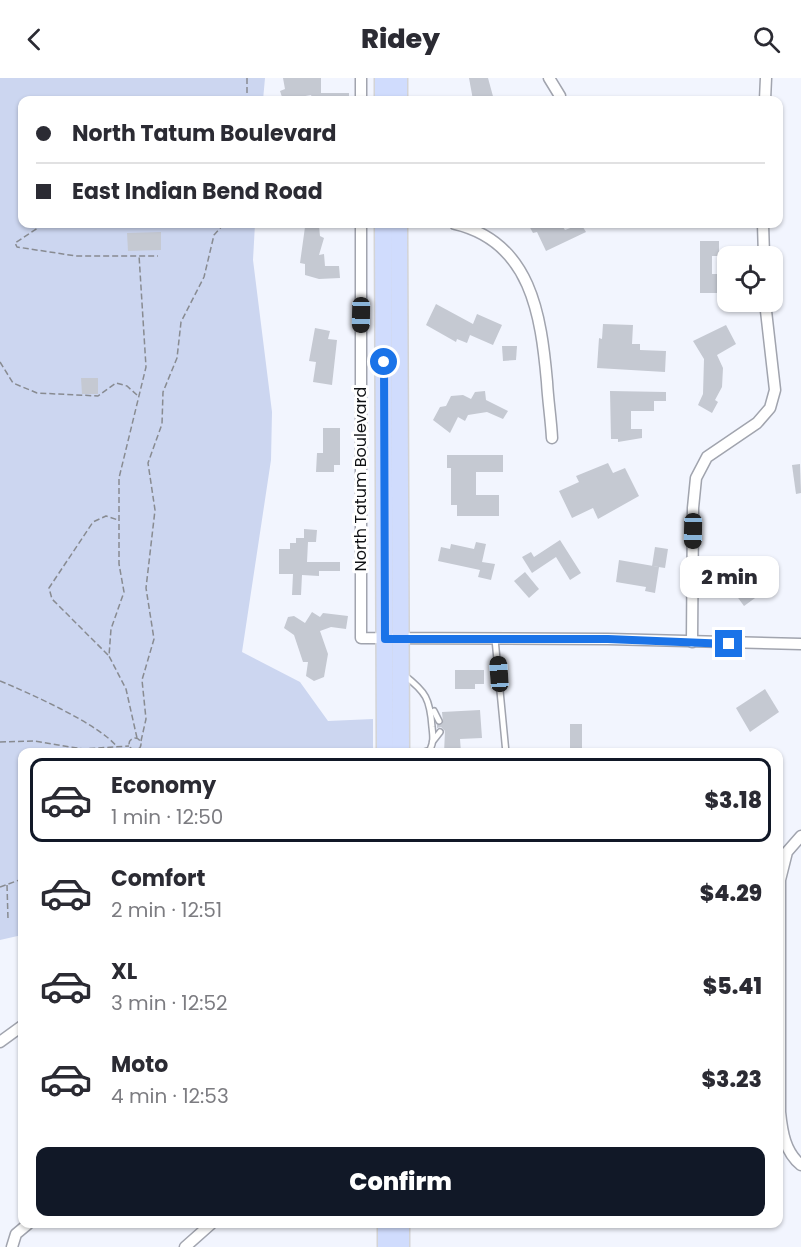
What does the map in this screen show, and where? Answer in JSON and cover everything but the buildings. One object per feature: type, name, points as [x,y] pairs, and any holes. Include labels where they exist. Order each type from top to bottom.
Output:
[{"type":"main road","points":[[383,78],[383,96]]},
{"type":"main road","points":[[399,78],[399,96]]},
{"type":"main road","name":"North Tatum Boulevard","points":[[383,228],[392,639],[400,672],[400,748]]},
{"type":"main road","name":"North Tatum Boulevard","points":[[385,748],[392,639],[399,228]]},
{"type":"main road","points":[[386,1228],[386,1247]]},
{"type":"main road","points":[[401,1228],[401,1247]]},
{"type":"street","points":[[361,78],[361,96]]},
{"type":"street","points":[[549,78],[560,96]]},
{"type":"street","points":[[765,96],[766,78]]},
{"type":"street","name":"North Tatum Boulevard","points":[[361,228],[361,638],[392,639]]},
{"type":"street","points":[[465,228],[493,239],[510,255],[525,279],[544,350],[552,438]]},
{"type":"street","points":[[763,228],[764,246]]},
{"type":"street","points":[[692,642],[693,520],[696,478],[707,457],[757,423],[770,408],[775,390],[766,312]]},
{"type":"street","points":[[392,639],[801,644]]},
{"type":"street","points":[[783,868],[787,852],[801,836]]},
{"type":"street","points":[[0,1042],[18,1029]]},
{"type":"street","points":[[783,1136],[789,1152],[801,1165]]},
{"type":"street","points":[[12,1247],[16,1234],[23,1228]]},
{"type":"street","points":[[185,1247],[206,1228]]},
{"type":"lane","points":[[495,639],[506,748]]},
{"type":"lane","points":[[400,672],[421,688],[439,721]]},
{"type":"lane","points":[[433,709],[433,748]]},
{"type":"lane","points":[[434,741],[440,732]]},
{"type":"path","points":[[247,78],[248,96]]},
{"type":"path","points":[[37,228],[19,238],[15,243],[17,248],[76,256],[158,256]]},
{"type":"path","points":[[141,748],[146,719],[142,680],[154,639],[146,588],[155,510],[148,463],[162,424],[163,392],[177,358],[181,322],[204,276],[214,235],[220,228]]},
{"type":"path","points":[[109,656],[111,628],[124,592],[119,564],[118,478],[146,367],[139,255]]},
{"type":"path","points":[[0,362],[8,379],[29,392],[62,396],[98,396],[116,383],[127,386],[137,396]]},
{"type":"path","points":[[119,521],[106,516],[93,522],[50,588],[52,599],[109,656],[126,689],[137,738],[141,741]]},
{"type":"path","points":[[0,681],[34,694],[84,723],[117,747]]},
{"type":"path","points":[[129,746],[130,740],[137,738]]},
{"type":"path","points":[[0,742],[34,741],[77,748]]},
{"type":"path","points":[[100,748],[129,746],[131,748]]},
{"type":"path","points":[[0,887],[18,881]]},
{"type":"path","points":[[7,885],[8,919]]},
{"type":"shaded area","points":[[0,78],[265,78],[263,96],[18,96],[18,228],[255,228],[253,260],[272,412],[271,460],[242,652],[300,682],[328,721],[373,719],[373,748],[18,748],[18,936],[0,940]]},
{"type":"route","points":[[384,362],[385,639],[608,639],[729,644]]}]
